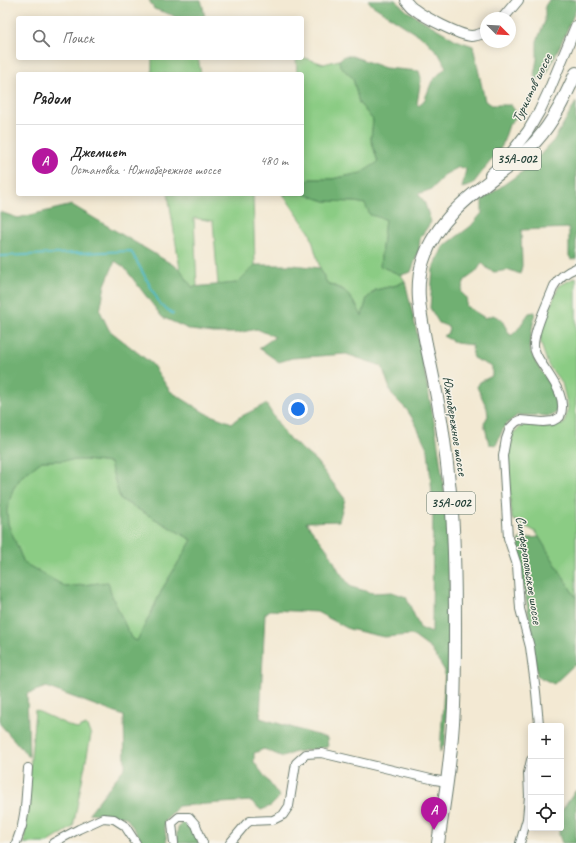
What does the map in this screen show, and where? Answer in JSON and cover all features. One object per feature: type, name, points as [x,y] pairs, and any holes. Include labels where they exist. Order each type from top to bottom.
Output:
[{"type":"highway","name":"Южнобережное шоссе","points":[[443,843],[453,784],[452,766],[455,610],[453,526],[448,468],[420,311],[418,284],[427,251],[438,230],[449,216],[473,193],[522,155],[536,141],[550,125],[576,73]]},
{"type":"highway","name":"Южнобережное шоссе","points":[[438,843],[447,785],[452,766],[458,714],[460,577],[458,516],[454,470],[441,390],[425,310],[423,285],[425,273],[428,262],[437,244],[452,222],[465,209],[526,159],[539,146],[553,128],[576,82]]},
{"type":"highway","points":[[447,785],[447,803],[449,806]]},
{"type":"main road","points":[[405,0],[413,9],[428,18],[462,34],[469,36],[480,34]]},
{"type":"main road","points":[[509,12],[518,0]]},
{"type":"main road","name":"Туристов шоссе","points":[[473,193],[508,157],[528,131],[548,93],[576,26]]},
{"type":"street","name":"Симферопольское шоссе","points":[[539,723],[530,647],[520,610],[518,565],[508,538],[503,456],[506,439],[510,428],[516,422],[520,420],[543,422],[553,421],[560,417],[563,411],[562,401],[558,391],[536,355],[534,345],[536,331],[557,280],[562,275],[576,268]]},
{"type":"street","points":[[230,843],[250,821],[273,820],[283,815],[289,806],[296,763],[306,754],[321,753],[447,785]]},
{"type":"street","points":[[16,843],[22,826],[25,808],[28,768]]},
{"type":"street","points":[[520,843],[527,818],[529,795]]},
{"type":"street","points":[[174,843],[172,823],[179,817],[189,817],[196,825],[203,843]]},
{"type":"street","points":[[54,843],[103,818],[114,819],[126,826],[136,843]]},
{"type":"green space","points":[[149,0],[201,0],[205,16],[173,16],[154,9]]},
{"type":"green space","points":[[368,0],[395,0],[407,11],[456,40],[473,46],[485,101],[491,105],[511,105],[518,115],[509,125],[502,146],[472,185],[462,188],[466,169],[459,167],[444,175],[432,189],[418,194],[424,201],[431,222],[420,238],[419,250],[411,272],[401,275],[380,266],[385,219],[370,215],[365,204],[355,202],[325,201],[304,194],[304,188],[307,181],[310,179],[332,179],[361,173],[378,162],[371,139],[373,120],[359,103],[353,78],[340,66],[339,60],[344,56],[352,56],[385,68],[419,71],[421,78],[417,104],[419,106],[425,99],[432,81],[446,67],[439,54],[426,40],[372,5]]},
{"type":"green space","points":[[549,0],[576,0],[576,9],[547,73],[537,80],[534,75],[537,59],[537,41],[545,21],[545,6]]},
{"type":"green space","points":[[304,58],[324,64],[339,60],[340,66],[353,78],[359,103],[373,120],[371,139],[378,163],[361,173],[332,179],[310,179],[325,201],[355,202],[365,204],[385,219],[380,266],[401,275],[405,281],[397,285],[375,290],[367,298],[362,317],[356,305],[344,290],[327,283],[320,268],[310,233],[284,196],[304,196],[304,72],[297,72],[296,60],[304,60]]},
{"type":"green space","points":[[152,60],[198,60],[201,72],[152,72]]},
{"type":"green space","points":[[576,102],[576,259],[572,260],[569,256],[569,228],[521,230],[522,266],[520,274],[510,270],[494,272],[482,263],[476,272],[465,280],[461,292],[467,298],[466,306],[485,318],[493,315],[501,319],[510,335],[518,329],[529,313],[535,312],[529,347],[536,363],[557,394],[559,410],[552,416],[518,415],[505,425],[496,445],[489,444],[484,423],[488,416],[487,408],[477,387],[480,382],[492,376],[492,367],[473,358],[472,345],[456,343],[443,336],[448,333],[449,327],[439,323],[430,308],[433,269],[443,247],[471,226],[482,213],[482,200],[529,167],[554,140]]},
{"type":"green space","points":[[168,196],[253,196],[255,265],[237,283],[218,285],[213,221],[194,218],[197,287],[192,287],[180,269]]},
{"type":"green space","points":[[72,205],[180,269],[192,287],[237,283],[255,265],[293,265],[320,268],[327,283],[344,290],[356,305],[362,316],[367,298],[376,290],[397,285],[405,281],[417,333],[436,432],[450,530],[450,669],[445,743],[440,752],[445,671],[431,649],[412,635],[384,637],[349,629],[317,612],[270,610],[265,614],[260,718],[327,738],[328,747],[295,752],[283,757],[264,749],[254,753],[254,762],[280,797],[271,806],[261,810],[251,801],[178,806],[164,822],[167,843],[143,843],[126,817],[89,813],[125,767],[124,716],[46,687],[27,694],[29,757],[0,724],[0,212],[18,218]],"holes":[[[115,261],[124,267],[162,317],[191,330],[213,333],[237,333],[257,329],[275,337],[259,348],[279,362],[292,358],[346,354],[382,366],[392,395],[407,410],[428,450],[433,504],[432,633],[420,628],[406,597],[392,592],[373,593],[351,587],[339,571],[329,552],[306,522],[339,521],[345,499],[316,461],[286,436],[266,404],[238,418],[232,423],[205,413],[170,391],[152,364],[109,330],[100,311],[105,285]],[[85,460],[110,463],[120,499],[192,540],[164,586],[137,641],[131,638],[112,596],[108,582],[66,587],[24,563],[8,524],[7,510],[13,489],[22,476],[42,461]]]},
{"type":"green space","points":[[576,277],[576,598],[536,532],[512,519],[509,486],[509,452],[513,433],[524,424],[544,428],[564,424],[568,407],[562,383],[548,365],[541,344],[540,331],[559,286]]},
{"type":"green space","points":[[85,460],[110,463],[120,499],[192,540],[164,586],[137,641],[131,638],[112,596],[108,582],[66,587],[24,563],[8,524],[6,510],[13,489],[22,476],[42,461]]},
{"type":"green space","points":[[539,537],[576,598],[576,666],[574,665],[554,684],[537,676],[519,554],[519,539]]},
{"type":"green space","points":[[35,710],[77,729],[86,725],[91,735],[73,827],[47,843],[24,843]]},
{"type":"green space","points":[[576,790],[576,843],[562,843],[559,835],[559,831],[564,831],[564,808]]},
{"type":"green space","points":[[183,821],[190,824],[199,843],[178,843],[177,832]]},
{"type":"waterway","points":[[0,256],[131,251],[160,304],[173,314]]},
{"type":"place","name":"Джемиет","points":[[434,830]]}]
